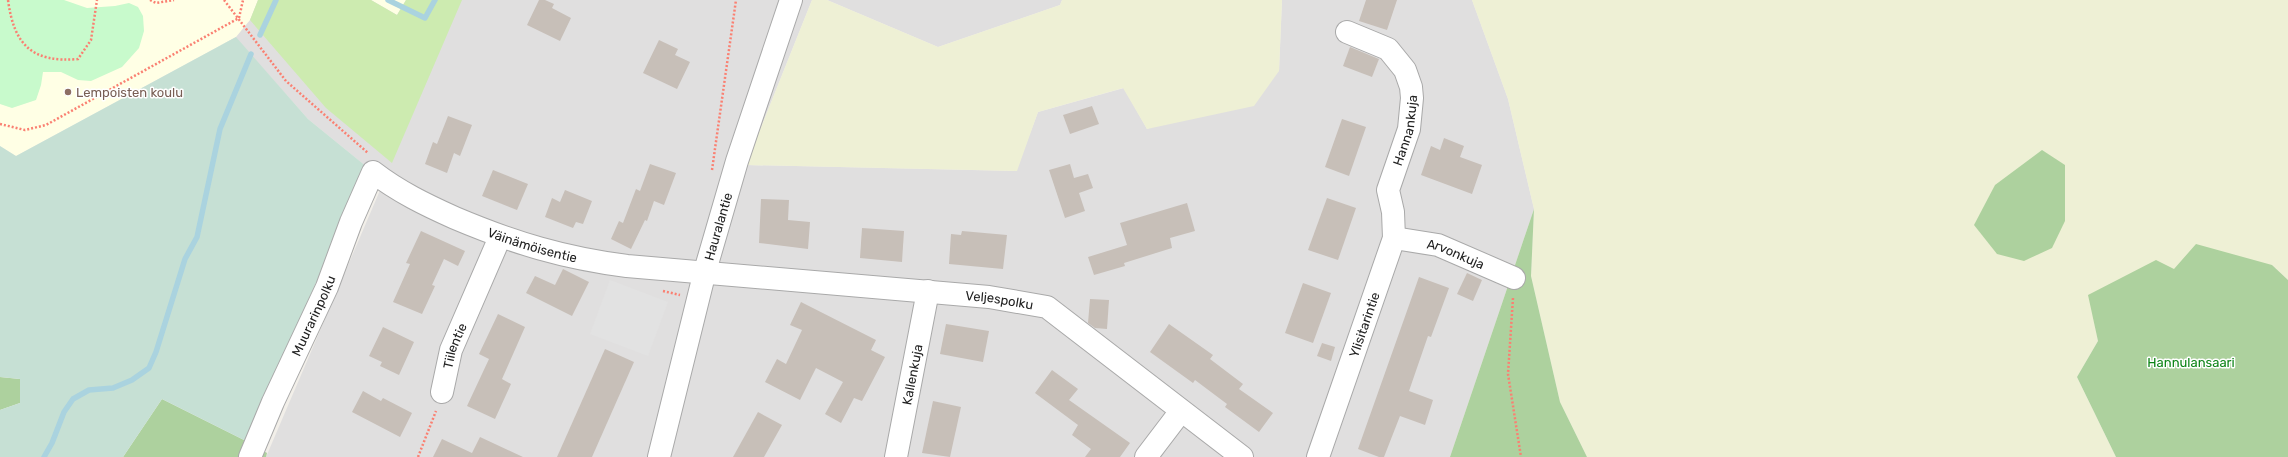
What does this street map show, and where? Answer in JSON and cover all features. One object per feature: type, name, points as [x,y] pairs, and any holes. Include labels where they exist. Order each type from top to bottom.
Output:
[{"type":"street","name":"Hauralantie","points":[[659,457],[696,271],[737,160],[789,0]]},
{"type":"street","name":"Hannankuja","points":[[1347,32],[1388,48],[1405,70],[1411,87],[1412,98],[1409,129],[1388,190]]},
{"type":"street","name":"Väinämöisentie","points":[[373,172],[411,198],[500,237],[581,260],[628,266],[696,271]]},
{"type":"street","name":"Muurarinpolku","points":[[250,457],[272,402],[327,287],[351,222],[373,172]]},
{"type":"street","name":"Ylisitarintie","points":[[1318,457],[1394,238],[1393,212],[1388,190]]},
{"type":"street","name":"Tiilentie","points":[[442,392],[451,350],[500,237]]},
{"type":"street","name":"Arvonkuja","points":[[1394,238],[1438,245],[1514,278]]},
{"type":"street","name":"Veljespolku","points":[[696,271],[989,297],[1047,307],[1242,457]]},
{"type":"street","name":"Kallenkuja","points":[[896,457],[928,291]]},
{"type":"street","points":[[1146,457],[1181,411]]},
{"type":"path","points":[[8,0],[10,13],[19,40],[28,50],[47,58],[69,59],[78,59],[92,40],[97,0]]},
{"type":"path","points":[[150,0],[156,3],[174,0]]},
{"type":"path","points":[[224,0],[286,80],[375,159],[373,172]]},
{"type":"path","points":[[239,18],[242,0]]},
{"type":"path","points":[[711,174],[736,0]]},
{"type":"path","points":[[0,124],[25,130],[46,126],[239,18]]},
{"type":"path","points":[[679,303],[696,271]]},
{"type":"path","points":[[1514,278],[1508,374],[1521,457]]},
{"type":"path","points":[[418,457],[435,416],[442,392]]},
{"type":"shaded area","points":[[0,0],[812,0],[746,165],[1016,171],[1038,112],[1124,88],[1147,129],[1279,71],[1282,0],[1472,0],[1508,99],[1534,209],[1450,457],[266,457],[384,181],[308,119],[236,38],[0,146]]},
{"type":"shaded area","name":"Lempoisten koulu","points":[[0,0],[258,0],[250,20],[236,37],[16,156],[0,146]]},
{"type":"shaded area","points":[[371,0],[406,0],[397,15]]},
{"type":"shaded area","points":[[812,0],[827,0],[938,47],[1060,5],[1062,0],[1282,0],[1279,71],[1254,106],[1147,129],[1123,88],[1038,112],[1017,171],[746,165]]},
{"type":"shaded area","points":[[827,0],[1062,0],[1060,5],[938,47]]},
{"type":"shaded area","points":[[1472,0],[2288,0],[2288,280],[2272,265],[2174,269],[2089,295],[2098,341],[2077,377],[2116,457],[1587,457],[1560,402],[1531,276],[1534,209],[1508,99]]},
{"type":"shaded area","points":[[236,37],[308,119],[367,167],[246,441],[162,399],[123,457],[0,457],[0,410],[20,403],[20,379],[0,377],[0,146],[16,156]]},
{"type":"shaded area","points":[[610,280],[668,302],[648,356],[590,334]]},
{"type":"green space","points":[[0,0],[64,0],[87,8],[115,6],[129,3],[138,7],[143,16],[144,31],[139,48],[122,67],[91,81],[78,80],[61,72],[43,72],[41,85],[36,100],[12,108],[0,104]]},
{"type":"green space","points":[[258,0],[371,0],[397,15],[406,0],[462,0],[392,163],[326,108],[250,20]]},
{"type":"green space","points":[[2042,150],[2065,165],[2065,221],[2052,248],[2024,261],[1997,254],[1974,225],[1995,185]]},
{"type":"green space","points":[[1534,209],[1531,276],[1560,402],[1587,457],[1450,457]]},
{"type":"green space","name":"Hannulansaari","points":[[2196,244],[2272,265],[2288,280],[2288,457],[2116,457],[2077,377],[2098,341],[2088,295],[2156,260],[2174,269]]},
{"type":"green space","points":[[0,377],[20,379],[20,403],[0,410]]},
{"type":"green space","points":[[162,399],[246,441],[267,453],[266,457],[123,457]]},
{"type":"building","points":[[539,0],[545,0],[554,4],[552,8],[571,18],[560,41],[527,25]]},
{"type":"building","points":[[1366,0],[1397,0],[1387,30],[1359,21]]},
{"type":"building","points":[[659,40],[678,49],[675,55],[690,62],[677,89],[643,73]]},
{"type":"building","points":[[1350,47],[1379,59],[1372,77],[1343,66]]},
{"type":"building","points":[[1092,106],[1099,124],[1070,134],[1063,115]]},
{"type":"building","points":[[448,116],[472,125],[460,156],[454,153],[447,173],[425,164],[433,142],[437,144]]},
{"type":"building","points":[[1342,119],[1366,127],[1349,176],[1325,167]]},
{"type":"building","points":[[1444,138],[1464,146],[1460,157],[1482,165],[1472,194],[1421,175],[1431,146],[1440,150]]},
{"type":"building","points":[[650,164],[676,173],[664,205],[654,201],[647,221],[645,220],[631,249],[611,239],[619,221],[623,223],[636,189],[640,191]]},
{"type":"building","points":[[1070,164],[1074,178],[1088,174],[1093,188],[1079,193],[1085,211],[1065,218],[1049,170]]},
{"type":"building","points":[[493,170],[528,184],[517,210],[482,196]]},
{"type":"building","points":[[565,190],[592,201],[583,224],[576,222],[573,228],[545,217],[552,198],[560,202]]},
{"type":"building","points":[[1327,198],[1356,208],[1338,260],[1308,250]]},
{"type":"building","points":[[761,199],[789,200],[788,220],[810,222],[808,249],[759,243]]},
{"type":"building","points":[[1187,203],[1195,231],[1170,238],[1172,248],[1124,263],[1125,266],[1094,275],[1088,257],[1127,245],[1120,223]]},
{"type":"building","points":[[862,228],[904,231],[902,262],[860,258]]},
{"type":"building","points":[[421,231],[465,251],[458,266],[444,259],[432,285],[435,286],[422,314],[393,302],[410,264],[406,263]]},
{"type":"building","points":[[962,231],[1007,235],[1003,269],[949,264],[951,234],[961,235]]},
{"type":"building","points":[[563,269],[589,282],[572,316],[526,293],[535,276],[555,285]]},
{"type":"building","points":[[1467,273],[1482,280],[1473,301],[1457,294]]},
{"type":"building","points":[[1419,277],[1449,288],[1431,337],[1428,336],[1409,391],[1433,400],[1425,425],[1400,416],[1384,457],[1379,457],[1358,449]]},
{"type":"building","points":[[1303,283],[1331,293],[1313,343],[1285,333]]},
{"type":"building","points":[[1090,299],[1109,300],[1107,329],[1095,328],[1088,323]]},
{"type":"building","points":[[801,302],[876,340],[871,350],[885,357],[862,401],[854,398],[841,423],[825,414],[843,382],[816,368],[800,400],[765,382],[777,359],[786,364],[802,330],[790,325]]},
{"type":"building","points":[[498,314],[525,327],[502,379],[511,384],[495,419],[467,406],[489,359],[479,354]]},
{"type":"building","points":[[946,324],[989,331],[983,362],[940,354]]},
{"type":"building","points":[[1169,324],[1213,355],[1210,359],[1243,384],[1239,389],[1273,413],[1259,432],[1225,407],[1227,404],[1195,380],[1193,383],[1150,352]]},
{"type":"building","points":[[383,327],[414,342],[399,375],[380,366],[382,362],[369,356]]},
{"type":"building","points":[[1322,343],[1335,347],[1331,361],[1317,356]]},
{"type":"building","points":[[605,349],[634,362],[592,457],[557,457]]},
{"type":"building","points":[[1052,370],[1078,389],[1069,400],[1130,443],[1120,457],[1085,457],[1091,449],[1072,435],[1078,425],[1035,393]]},
{"type":"building","points":[[363,391],[381,401],[383,398],[412,413],[400,437],[352,412]]},
{"type":"building","points":[[933,401],[961,407],[950,457],[922,453]]},
{"type":"building","points":[[758,412],[782,425],[764,457],[733,457]]},
{"type":"building","points":[[480,437],[523,457],[433,457],[442,439],[472,453]]},
{"type":"waterway","points":[[260,35],[276,0]]},
{"type":"waterway","points":[[388,0],[425,18],[435,0]]},
{"type":"waterway","points":[[44,457],[52,443],[64,412],[73,399],[89,390],[113,388],[132,380],[149,368],[156,352],[185,259],[197,237],[220,129],[251,54]]},
{"type":"place","name":"Lempoisten koulu","points":[[68,92]]}]
